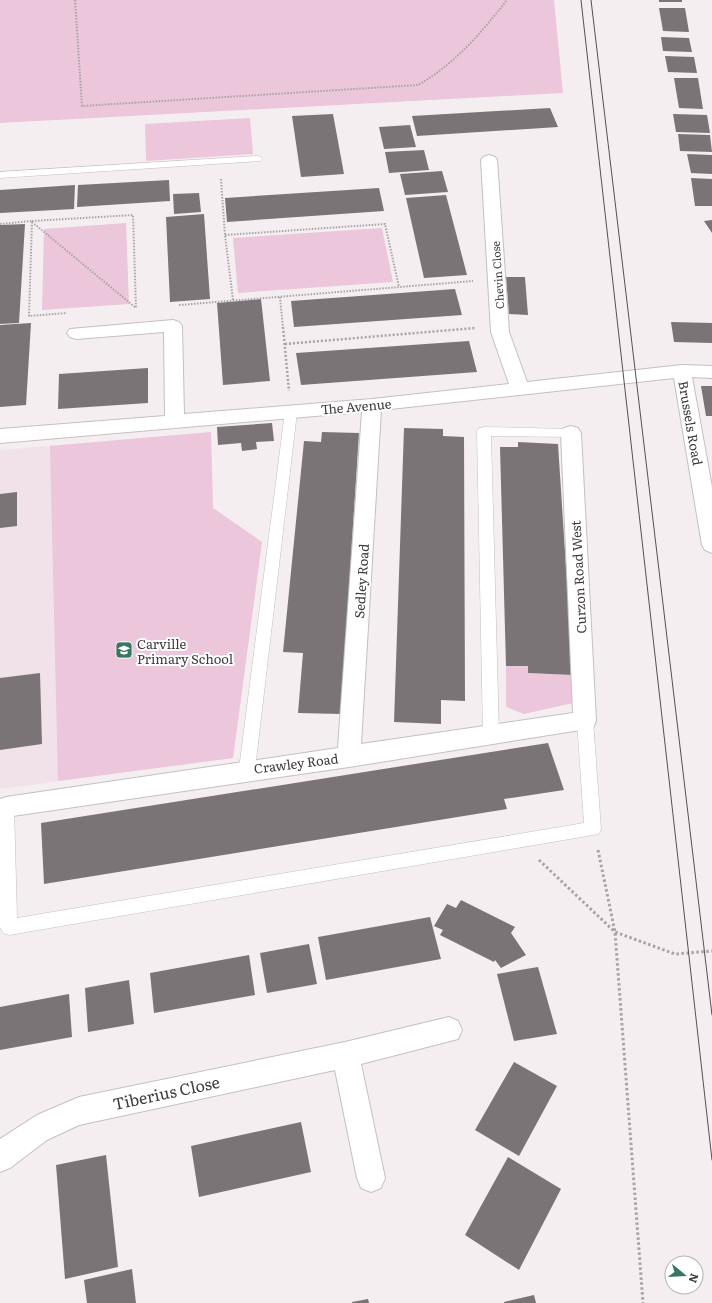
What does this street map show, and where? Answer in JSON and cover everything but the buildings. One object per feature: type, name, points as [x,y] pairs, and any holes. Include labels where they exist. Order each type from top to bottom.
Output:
[{"type":"street","name":"Chevin Close","points":[[489,160],[500,332],[520,388]]},
{"type":"street","points":[[76,333],[173,326],[175,421]]},
{"type":"street","name":"The Avenue","points":[[0,436],[372,405],[682,371],[712,372]]},
{"type":"street","name":"Brussels Road","points":[[682,371],[712,545]]},
{"type":"street","name":"Sedley Road","points":[[349,757],[372,405]]},
{"type":"street","name":"Curzon Road West","points":[[571,434],[586,721]]},
{"type":"street","name":"Crawley Road","points":[[6,807],[247,769],[349,757],[586,721]]},
{"type":"street","name":"Tiberius Close","points":[[0,1158],[26,1136],[54,1120],[79,1111],[345,1055],[449,1030]]},
{"type":"street","points":[[345,1055],[371,1178]]},
{"type":"lane","points":[[0,176],[257,159]]},
{"type":"lane","points":[[247,769],[291,412]]},
{"type":"lane","points":[[490,735],[484,431],[571,434]]},
{"type":"lane","points":[[6,807],[9,927],[593,829],[586,721]]},
{"type":"path","points":[[75,0],[82,106],[418,85],[436,77],[473,43],[507,0]]},
{"type":"path","points":[[220,162],[225,235],[233,300]]},
{"type":"path","points":[[0,224],[133,215],[136,308]]},
{"type":"path","points":[[32,221],[136,308]]},
{"type":"path","points":[[32,221],[29,316],[67,313]]},
{"type":"path","points":[[225,235],[385,224],[399,287]]},
{"type":"path","points":[[173,326],[175,305],[497,279]]},
{"type":"path","points":[[280,296],[291,412]]},
{"type":"path","points":[[128,308],[136,308]]},
{"type":"path","points":[[284,344],[500,326]]},
{"type":"path","points":[[593,829],[615,932],[643,1303]]},
{"type":"path","points":[[520,842],[615,932],[675,954],[712,951]]},
{"type":"shaded area","points":[[0,0],[554,0],[563,93],[0,123]]},
{"type":"shaded area","points":[[250,118],[253,154],[146,161],[145,124]]},
{"type":"shaded area","points":[[126,223],[129,304],[42,310],[44,229]]},
{"type":"shaded area","points":[[382,228],[393,282],[238,293],[233,238]]},
{"type":"shaded area","name":"Carville Primary School","points":[[211,432],[213,508],[262,542],[233,758],[0,789],[0,450]]},
{"type":"shaded area","name":"Carville Primary School","points":[[211,432],[213,508],[262,542],[233,758],[58,781],[50,446]]},
{"type":"shaded area","points":[[506,666],[528,666],[528,673],[573,675],[573,703],[524,714],[506,707]]},
{"type":"tram line","points":[[581,0],[712,1160]]},
{"type":"tram line","points":[[591,0],[712,1015]]},
{"type":"place","name":"Carville Primary School","points":[[124,650]]}]
